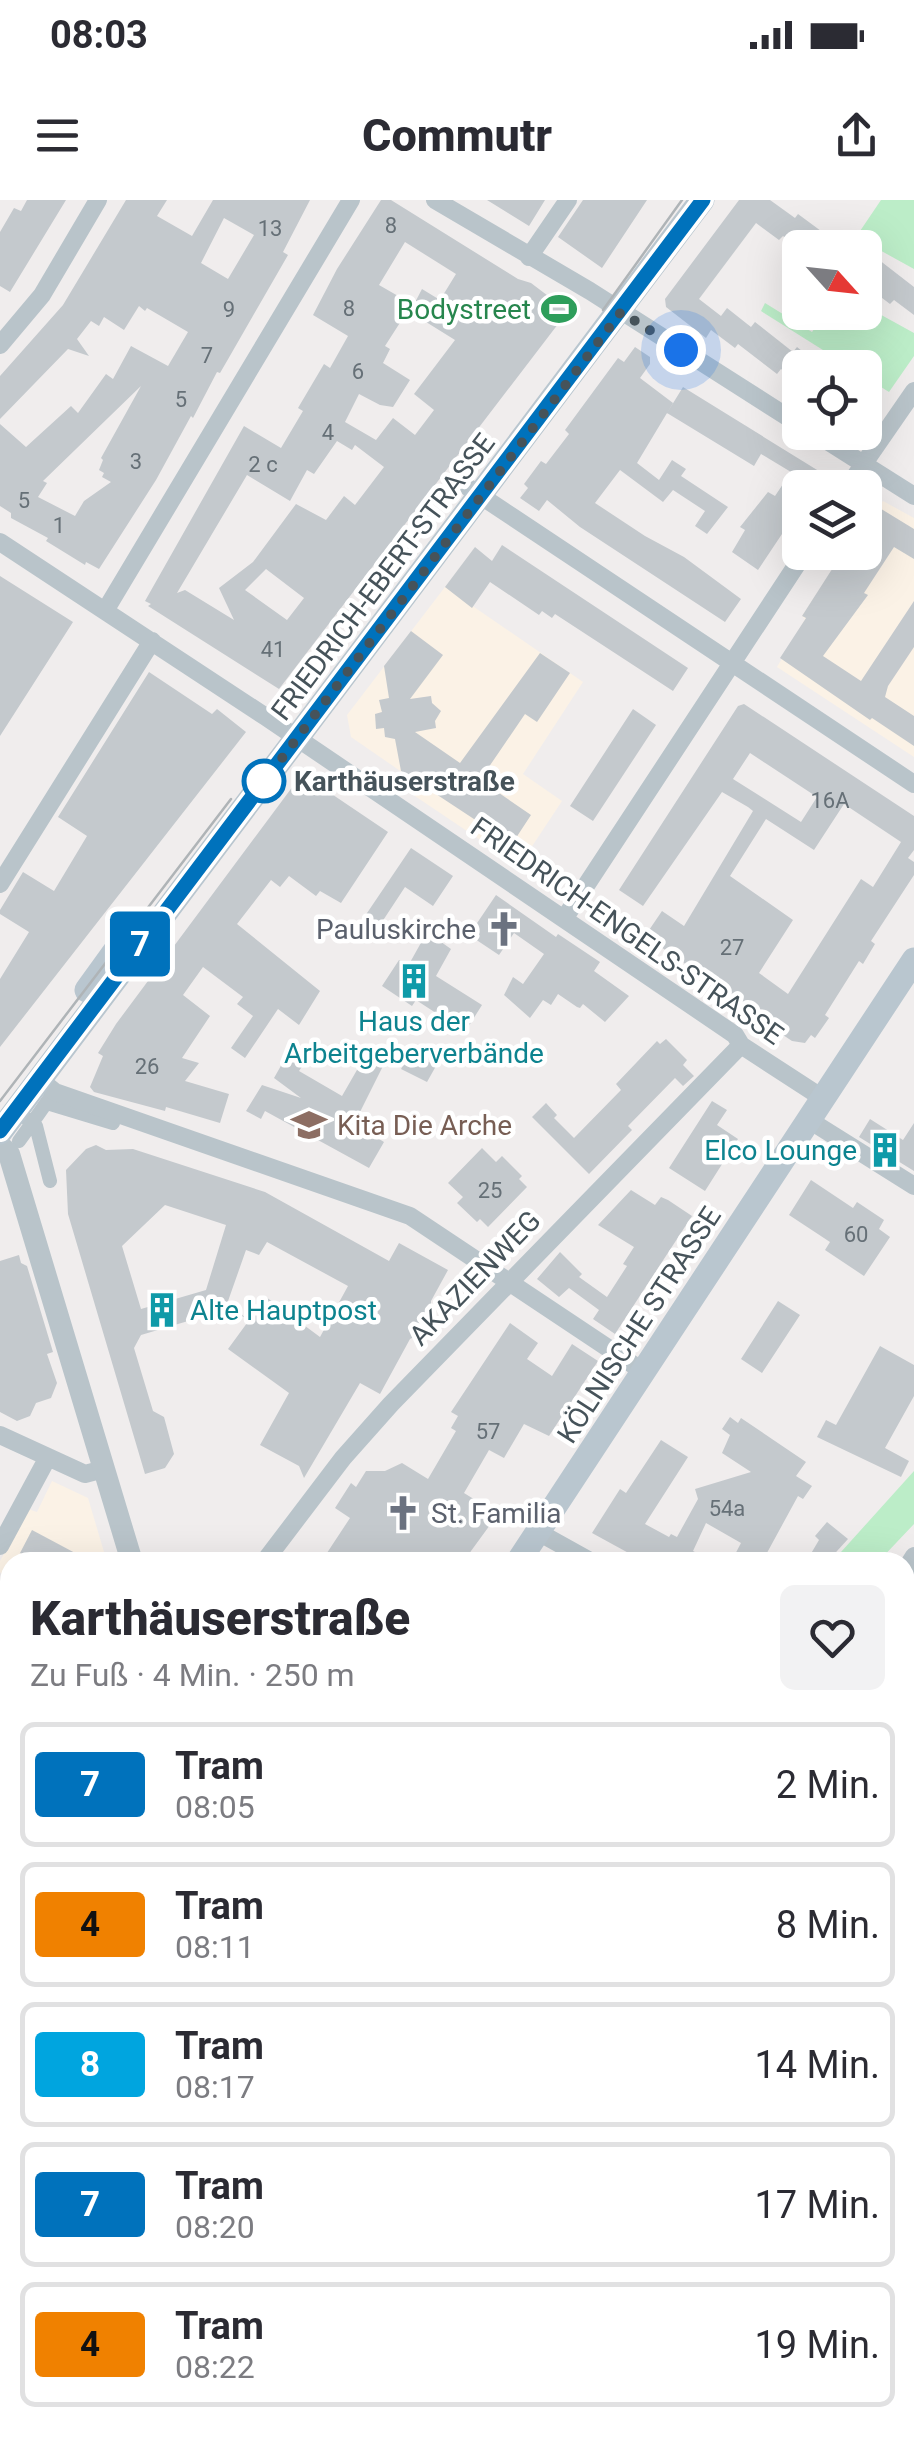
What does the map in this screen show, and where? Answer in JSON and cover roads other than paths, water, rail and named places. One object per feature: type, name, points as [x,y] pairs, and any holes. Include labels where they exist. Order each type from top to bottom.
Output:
[{"type":"main road","name":"FRIEDRICH-EBERT-STRASSE","points":[[614,307],[683,200]]},
{"type":"main road","name":"FRIEDRICH-EBERT-STRASSE","points":[[20,1114],[67,1021],[106,961],[291,734],[614,307],[702,200]]},
{"type":"main road","name":"KÖLNISCHE STRASSE","points":[[525,1552],[914,960]]},
{"type":"street","points":[[0,345],[7,326],[42,295],[98,200]]},
{"type":"street","points":[[106,611],[351,200]]},
{"type":"street","points":[[435,200],[782,414]]},
{"type":"street","points":[[529,257],[568,200]]},
{"type":"street","points":[[859,470],[914,391]]},
{"type":"street","points":[[841,450],[914,496]]},
{"type":"street","points":[[476,492],[914,784]]},
{"type":"street","name":"FRIEDRICH-ENGELS-STRASSE","points":[[0,542],[735,1035],[741,1045],[816,1110]]},
{"type":"street","points":[[564,919],[792,570]]},
{"type":"street","points":[[0,884],[152,641]]},
{"type":"street","name":"AKAZIENWEG","points":[[272,1552],[343,1458],[510,1280],[741,1045]]},
{"type":"street","points":[[129,1552],[9,1154],[20,1114],[55,1092],[410,1216],[644,1372]]},
{"type":"street","points":[[816,1110],[914,1186]]},
{"type":"street","points":[[20,1114],[113,1123]]},
{"type":"street","points":[[20,1114],[36,1126],[50,1181]]},
{"type":"street","points":[[0,1435],[85,1474],[104,1469]]},
{"type":"street","points":[[0,1546],[48,1457]]},
{"type":"street","points":[[538,1532],[574,1552]]},
{"type":"tram line","points":[[603,310],[682,200]]},
{"type":"tram line","points":[[0,1130],[703,200]]},
{"type":"tram line","name":"7","points":[[0,1131],[703,200]]},
{"type":"tram line","points":[[0,1101],[231,799]]},
{"type":"place","name":"Bodystreet","points":[[559,309]]},
{"type":"place","name":"Karthäuserstraße","points":[[264,781]]},
{"type":"place","name":"Pauluskirche","points":[[504,929]]},
{"type":"place","name":"Haus der Arbeitgeberverbände","points":[[414,981]]},
{"type":"place","name":"Kita Die Arche","points":[[309,1125]]},
{"type":"place","name":"Elco Lounge","points":[[885,1150]]},
{"type":"place","name":"Alte Hauptpost","points":[[162,1310]]},
{"type":"place","name":"St. Familia","points":[[403,1513]]}]
